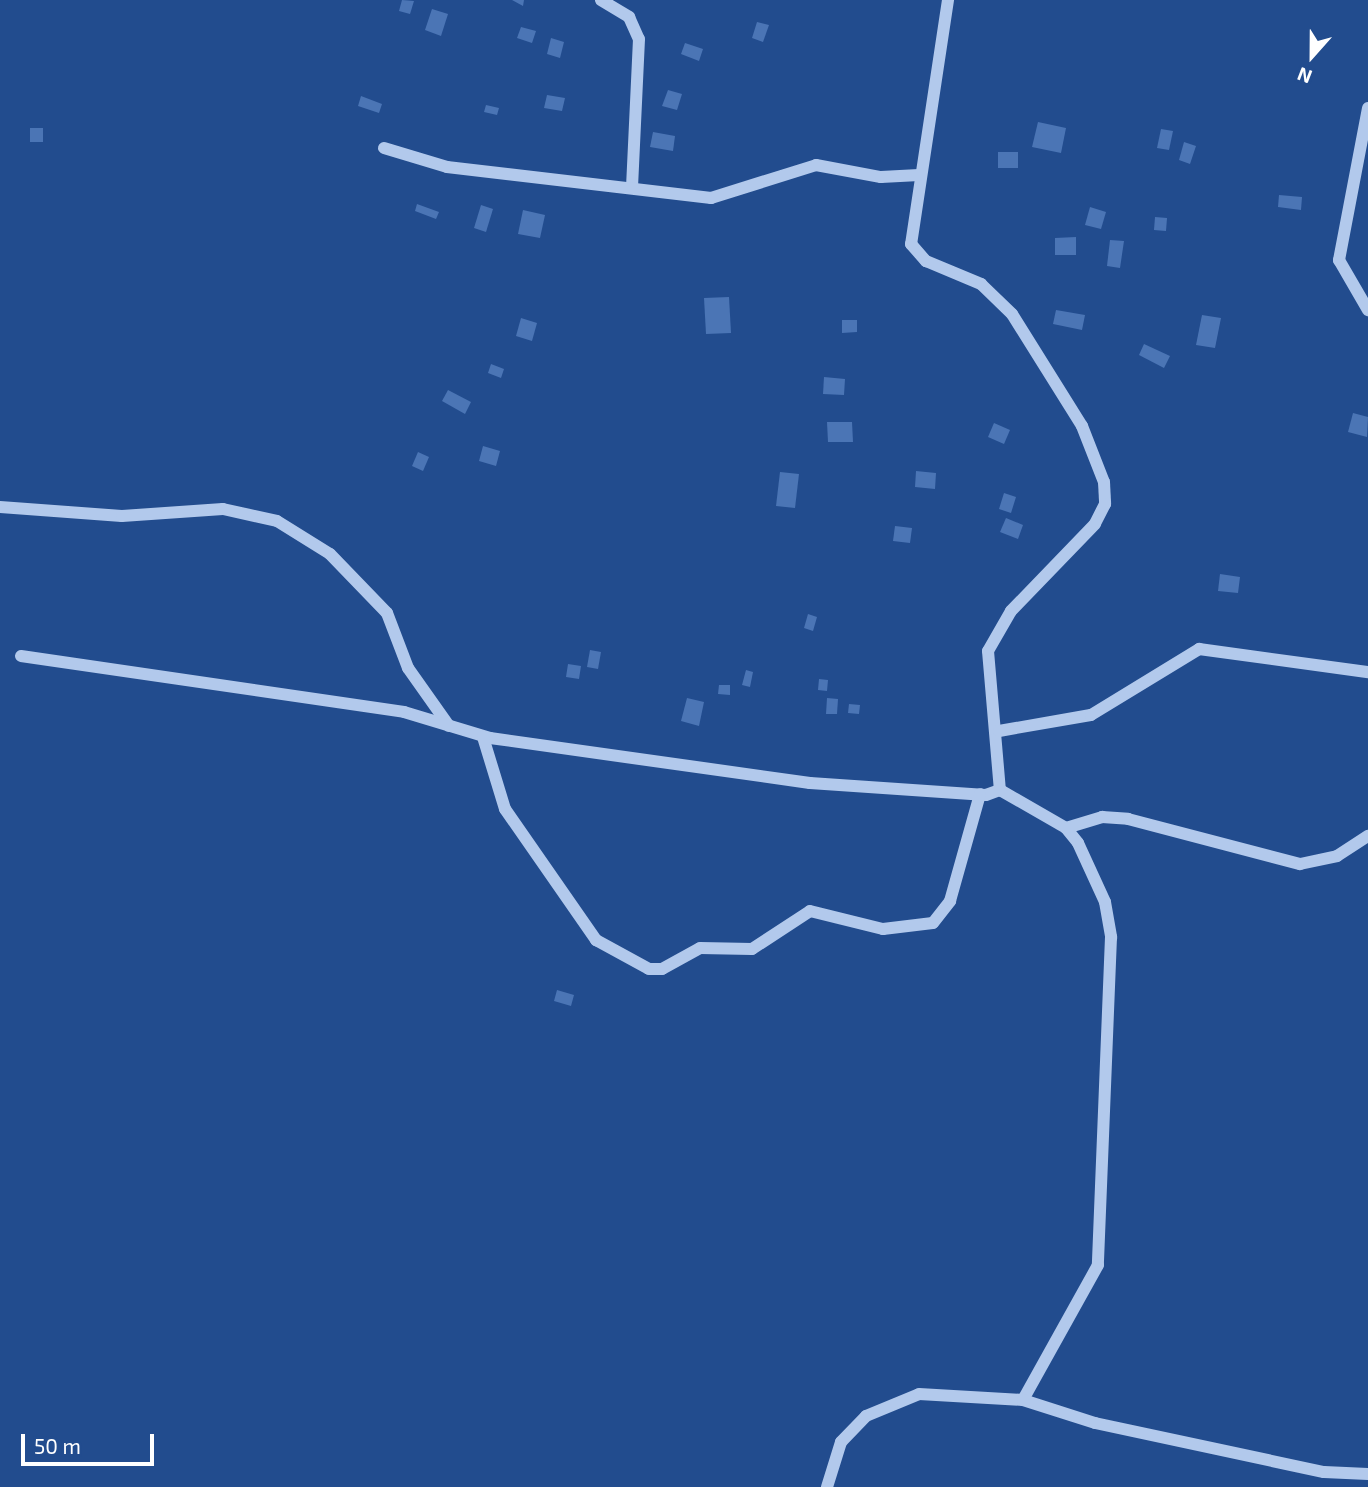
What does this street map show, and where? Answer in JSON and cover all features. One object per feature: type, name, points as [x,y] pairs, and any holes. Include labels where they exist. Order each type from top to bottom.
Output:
[{"type":"street","points":[[601,0],[629,17],[639,39],[632,187]]},
{"type":"street","points":[[948,0],[910,226],[917,255],[973,280],[1012,314],[1082,426],[1104,482],[1105,504],[1095,523],[993,637],[986,673],[999,731],[1000,790]]},
{"type":"street","points":[[1368,108],[1339,241],[1339,260],[1368,310]]},
{"type":"street","points":[[384,148],[447,167],[711,198],[816,165],[881,177],[919,175]]},
{"type":"street","points":[[0,507],[122,516],[223,509],[277,521],[330,554],[387,613],[408,668],[449,726]]},
{"type":"street","points":[[999,731],[1091,715],[1199,649],[1368,672]]},
{"type":"street","points":[[21,656],[404,712],[483,737],[810,783],[980,794],[1000,790],[1066,828],[1104,902],[1111,937],[1098,1265],[1023,1400]]},
{"type":"street","points":[[483,737],[505,809],[596,940],[649,969],[662,969],[700,948],[752,949],[810,911],[883,929],[933,923],[950,901],[980,794]]},
{"type":"street","points":[[1066,828],[1102,817],[1128,819],[1300,864],[1338,856],[1368,836]]},
{"type":"street","points":[[827,1487],[841,1442],[866,1416],[919,1394],[1023,1400],[1096,1423],[1324,1472],[1368,1474]]},
{"type":"building","points":[[402,0],[414,1],[410,14],[399,11]]},
{"type":"building","points":[[512,0],[524,0],[523,6]]},
{"type":"building","points":[[432,9],[448,14],[441,36],[425,30]]},
{"type":"building","points":[[757,22],[769,25],[763,42],[752,38]]},
{"type":"building","points":[[521,27],[536,31],[532,43],[517,38]]},
{"type":"building","points":[[551,38],[564,42],[560,58],[547,54]]},
{"type":"building","points":[[685,43],[703,49],[699,61],[681,54]]},
{"type":"building","points":[[668,90],[682,94],[677,110],[662,106]]},
{"type":"building","points":[[547,95],[565,98],[562,111],[544,108]]},
{"type":"building","points":[[361,96],[382,104],[379,113],[358,106]]},
{"type":"building","points":[[486,105],[499,108],[497,115],[484,112]]},
{"type":"building","points":[[1038,122],[1066,128],[1061,153],[1032,147]]},
{"type":"building","points":[[30,128],[43,128],[43,142],[30,142]]},
{"type":"building","points":[[1161,129],[1173,131],[1169,150],[1157,148]]},
{"type":"building","points":[[653,132],[675,136],[673,151],[650,147]]},
{"type":"building","points":[[1184,142],[1196,146],[1190,164],[1179,160]]},
{"type":"building","points":[[998,152],[1018,152],[1018,168],[998,168]]},
{"type":"building","points":[[1279,195],[1302,197],[1301,210],[1278,207]]},
{"type":"building","points":[[417,204],[439,212],[436,219],[415,211]]},
{"type":"building","points":[[481,205],[493,209],[486,232],[474,228]]},
{"type":"building","points":[[1090,207],[1106,212],[1101,229],[1085,225]]},
{"type":"building","points":[[523,210],[545,215],[540,238],[518,234]]},
{"type":"building","points":[[1155,217],[1167,218],[1166,231],[1154,230]]},
{"type":"building","points":[[1076,237],[1076,255],[1055,255],[1055,238]]},
{"type":"building","points":[[1110,240],[1124,241],[1120,268],[1107,266]]},
{"type":"building","points":[[729,297],[731,333],[706,334],[704,298]]},
{"type":"building","points":[[1056,310],[1085,315],[1082,330],[1053,324]]},
{"type":"building","points":[[1202,315],[1221,318],[1215,348],[1196,345]]},
{"type":"building","points":[[521,318],[537,323],[532,341],[516,336]]},
{"type":"building","points":[[842,320],[857,320],[857,332],[842,333]]},
{"type":"building","points":[[1144,344],[1170,356],[1164,368],[1139,355]]},
{"type":"building","points":[[491,364],[504,369],[501,378],[488,373]]},
{"type":"building","points":[[824,377],[845,379],[844,395],[823,394]]},
{"type":"building","points":[[448,390],[471,402],[465,414],[442,401]]},
{"type":"building","points":[[1353,413],[1368,417],[1367,437],[1348,432]]},
{"type":"building","points":[[827,422],[852,422],[853,442],[828,442]]},
{"type":"building","points":[[994,423],[1010,430],[1004,444],[988,437]]},
{"type":"building","points":[[483,446],[500,451],[496,466],[479,461]]},
{"type":"building","points":[[418,452],[429,457],[423,471],[412,466]]},
{"type":"building","points":[[916,471],[936,473],[935,489],[915,487]]},
{"type":"building","points":[[780,472],[799,474],[795,508],[776,506]]},
{"type":"building","points":[[1004,493],[1016,497],[1011,513],[999,509]]},
{"type":"building","points":[[1006,518],[1023,525],[1018,539],[1000,532]]},
{"type":"building","points":[[895,526],[912,528],[910,543],[893,541]]},
{"type":"building","points":[[1220,574],[1240,577],[1238,593],[1218,591]]},
{"type":"building","points":[[808,614],[817,617],[813,631],[804,628]]},
{"type":"building","points":[[590,650],[601,652],[598,669],[587,667]]},
{"type":"building","points":[[568,664],[581,666],[579,679],[566,677]]},
{"type":"building","points":[[746,670],[753,672],[750,687],[742,685]]},
{"type":"building","points":[[819,679],[828,680],[827,691],[818,690]]},
{"type":"building","points":[[719,685],[730,685],[730,695],[718,694]]},
{"type":"building","points":[[687,698],[704,702],[699,726],[681,721]]},
{"type":"building","points":[[827,698],[838,699],[837,714],[826,714]]},
{"type":"building","points":[[849,704],[860,705],[859,714],[848,713]]},
{"type":"building","points":[[557,990],[574,995],[571,1006],[554,1001]]}]
